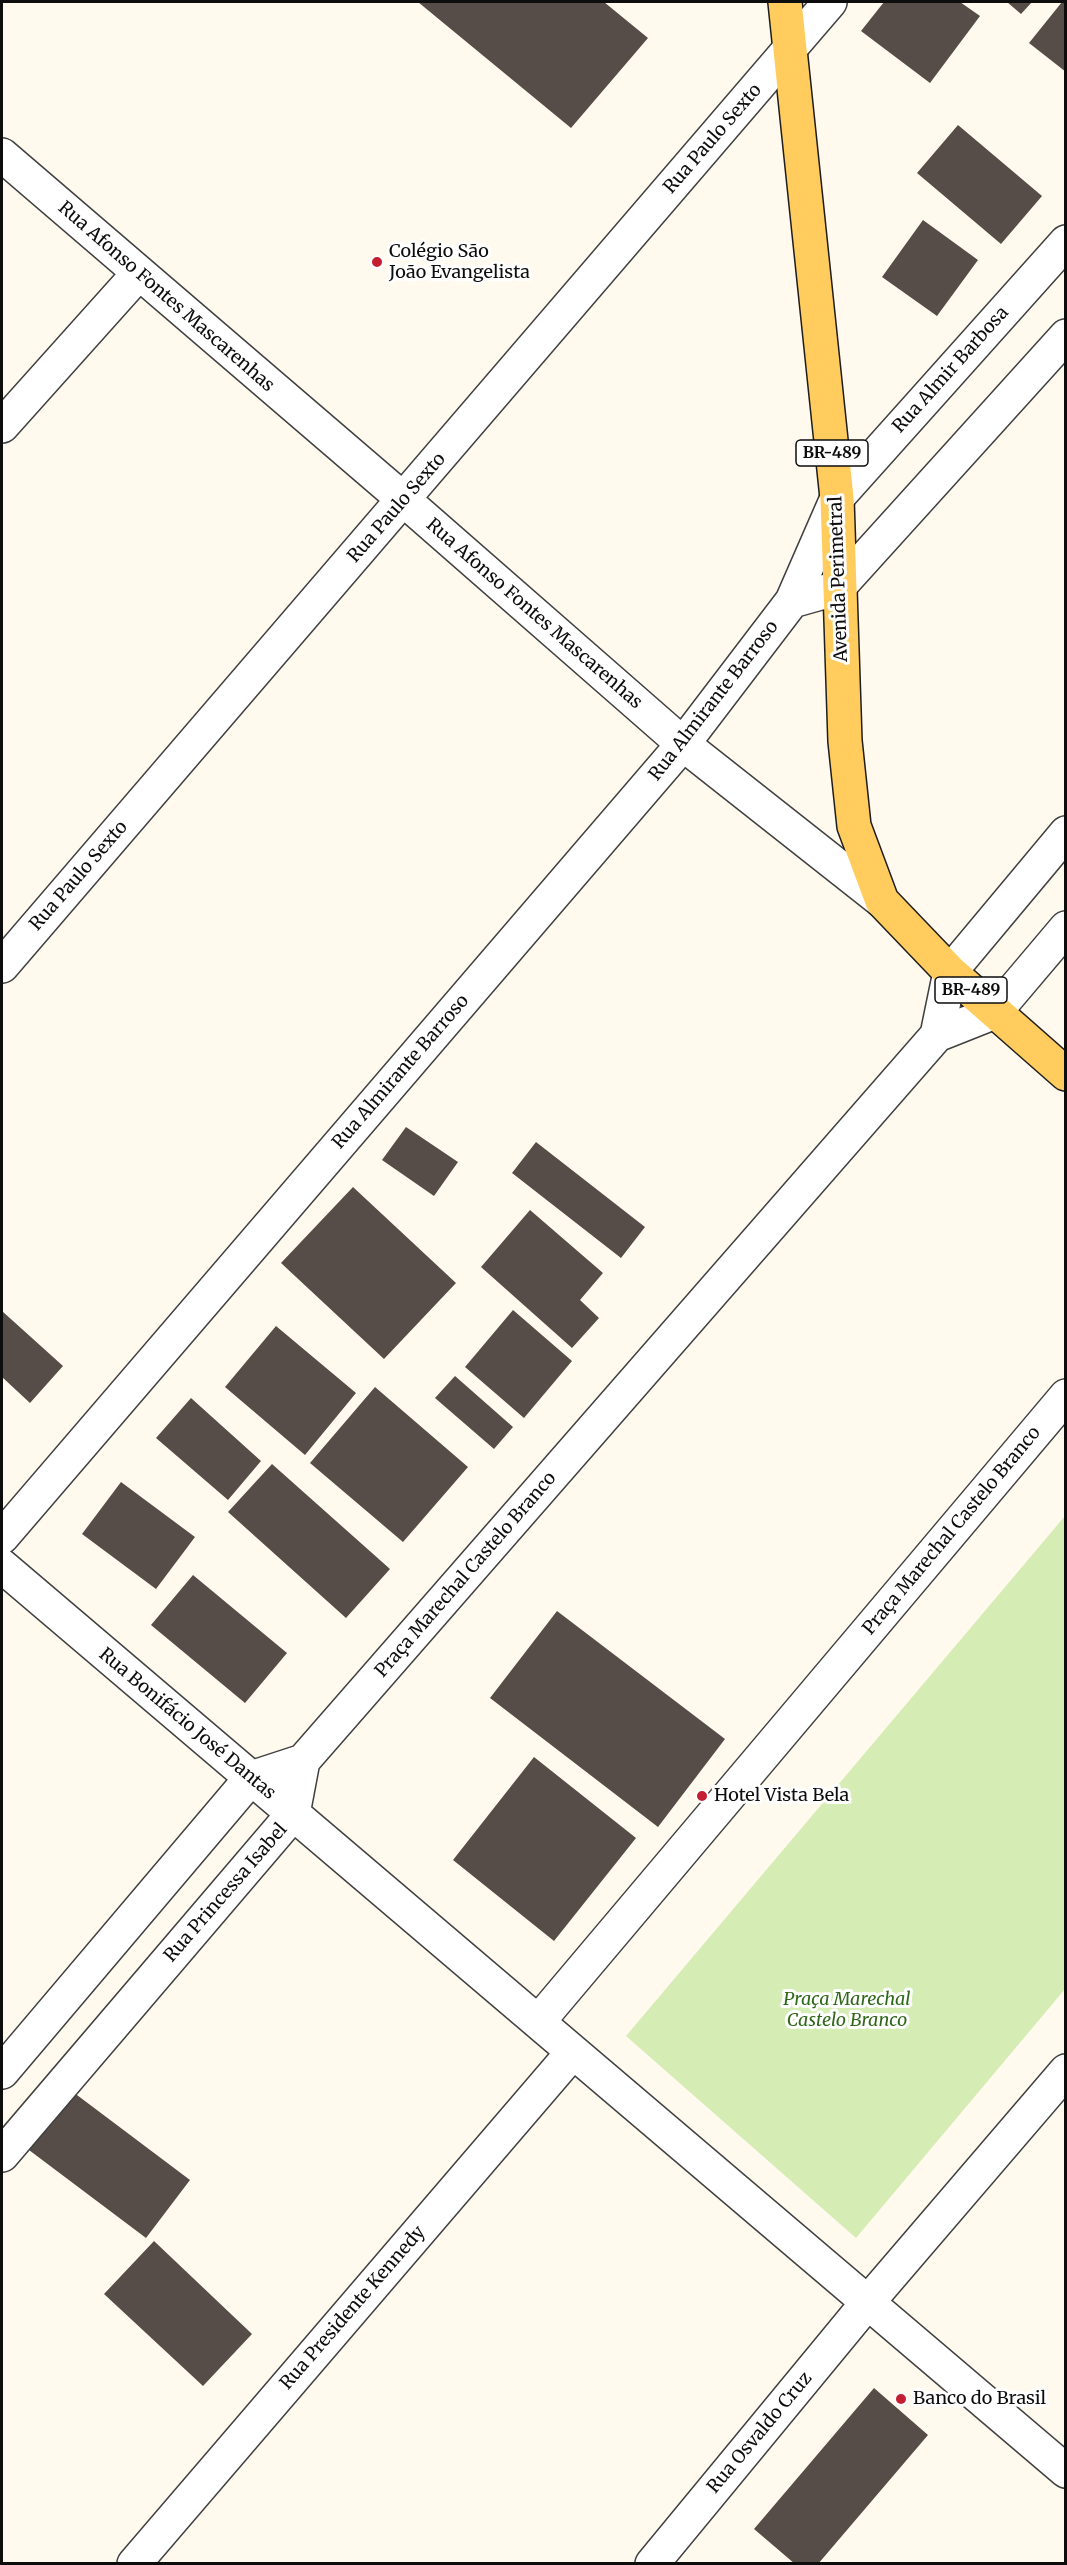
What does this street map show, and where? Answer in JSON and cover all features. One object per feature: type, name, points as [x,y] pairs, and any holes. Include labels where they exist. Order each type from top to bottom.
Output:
[{"type":"main road","name":"Avenida Perimetral","points":[[785,2],[837,498],[838,588],[845,741],[854,826],[882,901]]},
{"type":"main road","name":"BR-489","points":[[882,901],[950,972],[1065,1074]]},
{"type":"street","name":"Rua Paulo Sexto","points":[[2,966],[830,2]]},
{"type":"street","name":"Rua Afonso Fontes Mascarenhas","points":[[2,155],[404,500],[683,744],[882,901]]},
{"type":"street","name":"Rua Almir Barbosa","points":[[837,498],[1065,242]]},
{"type":"street","points":[[2,426],[139,273]]},
{"type":"street","points":[[792,601],[838,588],[1065,336]]},
{"type":"street","name":"Rua Almirante Barroso","points":[[2,1537],[683,744],[792,601],[837,498]]},
{"type":"street","points":[[937,1035],[950,972],[1065,833]]},
{"type":"street","points":[[937,1035],[995,1012],[1065,928]]},
{"type":"street","name":"Praça Marechal Castelo Branco","points":[[303,1761],[937,1035]]},
{"type":"street","name":"Praça Marechal Castelo Branco","points":[[538,2022],[1065,1396]]},
{"type":"street","name":"Rua Bonifácio José Dantas","points":[[2,1566],[538,2022]]},
{"type":"street","points":[[2,2072],[251,1778],[303,1761]]},
{"type":"street","name":"Rua Princessa Isabel","points":[[2,2155],[293,1814],[303,1761]]},
{"type":"street","points":[[538,2022],[1065,2471]]},
{"type":"street","name":"Rua Presidente Kennedy","points":[[134,2564],[573,2052]]},
{"type":"street","points":[[868,2302],[1065,2071]]},
{"type":"street","name":"Rua Osvaldo Cruz","points":[[652,2564],[868,2302]]},
{"type":"green space","name":"Praça Marechal Castelo Branco","points":[[1065,1516],[1065,1989],[856,2238],[626,2036]]},
{"type":"building","points":[[418,2],[604,2],[648,38],[571,128]]},
{"type":"building","points":[[884,2],[960,2],[980,16],[930,83],[861,31]]},
{"type":"building","points":[[1007,2],[1032,2],[1021,14]]},
{"type":"building","points":[[1062,2],[1066,2],[1066,72],[1029,43]]},
{"type":"building","points":[[958,125],[1042,196],[1001,244],[917,173]]},
{"type":"building","points":[[923,220],[978,260],[937,316],[882,277]]},
{"type":"building","points":[[406,1127],[458,1162],[434,1196],[382,1160]]},
{"type":"building","points":[[536,1142],[645,1227],[621,1258],[512,1173]]},
{"type":"building","points":[[353,1187],[456,1283],[384,1359],[281,1263]]},
{"type":"building","points":[[530,1210],[603,1273],[580,1300],[599,1318],[572,1348],[481,1267]]},
{"type":"building","points":[[513,1310],[572,1361],[524,1418],[465,1367]]},
{"type":"building","points":[[2,1311],[63,1366],[30,1403],[2,1377]]},
{"type":"building","points":[[276,1326],[356,1393],[305,1455],[225,1387]]},
{"type":"building","points":[[455,1376],[513,1427],[494,1449],[435,1398]]},
{"type":"building","points":[[375,1387],[468,1467],[403,1542],[310,1463]]},
{"type":"building","points":[[191,1398],[261,1461],[228,1500],[156,1438]]},
{"type":"building","points":[[272,1464],[390,1569],[346,1618],[228,1512]]},
{"type":"building","points":[[121,1482],[195,1537],[156,1589],[82,1534]]},
{"type":"building","points":[[193,1575],[287,1653],[245,1703],[151,1625]]},
{"type":"building","points":[[557,1611],[725,1739],[658,1827],[490,1698]]},
{"type":"building","points":[[534,1757],[636,1838],[554,1941],[453,1860]]},
{"type":"building","points":[[65,2086],[190,2180],[146,2238],[21,2144]]},
{"type":"building","points":[[154,2241],[252,2334],[203,2386],[104,2294]]},
{"type":"building","points":[[874,2388],[928,2435],[818,2564],[795,2564],[754,2529]]},
{"type":"place","name":"Colégio São João Evangelista","points":[[377,262]]},
{"type":"place","name":"Hotel Vista Bela","points":[[702,1796]]},
{"type":"place","name":"Banco do Brasil","points":[[901,2399]]}]
